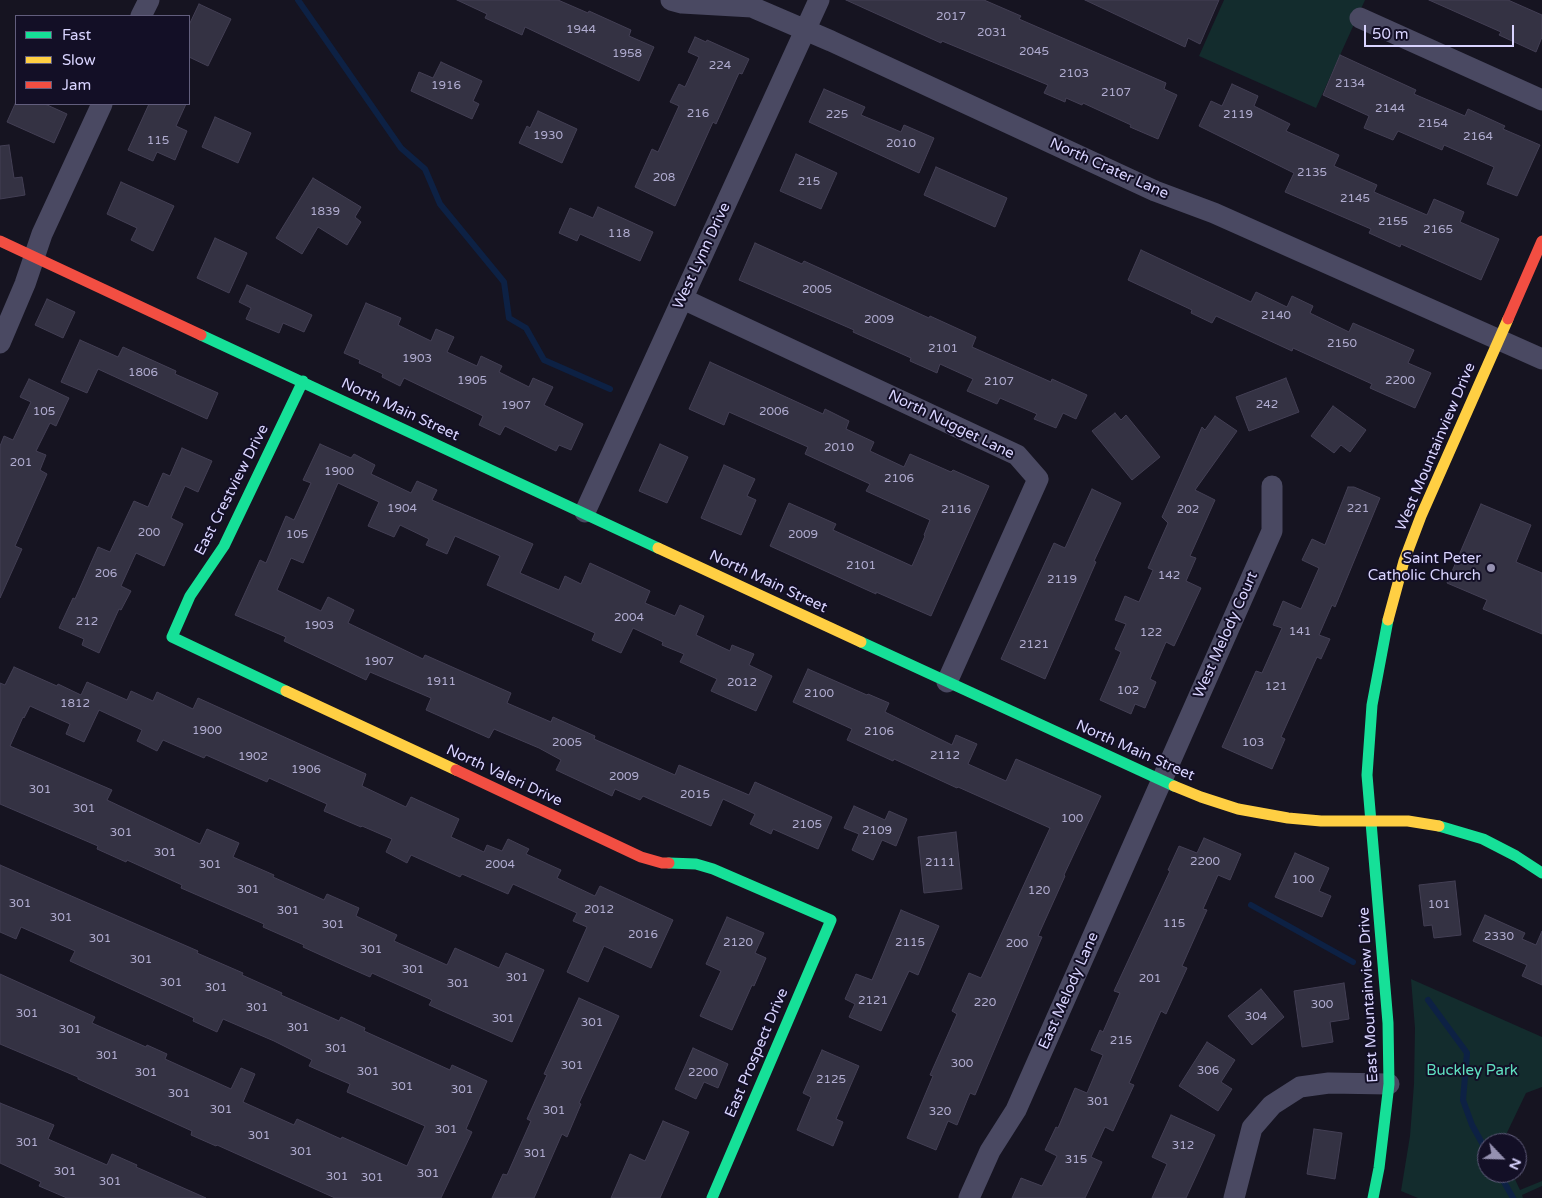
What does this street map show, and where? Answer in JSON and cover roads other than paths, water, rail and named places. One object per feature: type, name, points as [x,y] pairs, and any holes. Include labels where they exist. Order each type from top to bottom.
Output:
[{"type":"street","points":[[142,15],[149,0]]},
{"type":"street","name":"North Crater Lane","points":[[671,0],[682,3],[752,7],[807,30],[1156,191],[1214,214],[1542,359]]},
{"type":"street","name":"West Lynn Drive","points":[[585,512],[807,30],[819,0]]},
{"type":"street","points":[[1360,18],[1542,100]]},
{"type":"street","points":[[0,342],[25,284],[42,234],[102,105]]},
{"type":"street","name":"North Main Street","points":[[0,241],[1161,780],[1238,809],[1288,818],[1321,821],[1408,821],[1437,825],[1483,839],[1516,856],[1542,873]]},
{"type":"street","name":"West Mountainview Drive","points":[[1370,820],[1367,775],[1372,704],[1392,606],[1404,562],[1421,516],[1542,241]]},
{"type":"street","name":"North Nugget Lane","points":[[683,299],[1017,455],[1038,479],[947,682]]},
{"type":"street","name":"East Crestview Drive","points":[[172,637],[190,596],[224,546],[303,382]]},
{"type":"street","name":"West Melody Court","points":[[1161,780],[1272,531],[1272,486]]},
{"type":"street","name":"North Valeri Drive","points":[[172,637],[641,857],[662,863],[696,864],[713,869],[831,920]]},
{"type":"street","name":"East Melody Lane","points":[[969,1198],[990,1151],[1016,1110],[1161,780]]},
{"type":"street","name":"East Mountainview Drive","points":[[1370,820],[1381,923],[1387,1013],[1389,1084],[1379,1168],[1373,1198]]},
{"type":"street","name":"East Prospect Drive","points":[[712,1198],[831,920]]},
{"type":"street","points":[[1234,1198],[1252,1128],[1272,1105],[1300,1087],[1329,1083],[1389,1084]]},
{"type":"waterway","points":[[298,0],[401,148],[425,169],[440,204],[504,282],[509,318],[526,328],[544,360],[610,389]]},
{"type":"waterway","points":[[1251,905],[1353,962]]},
{"type":"waterway","points":[[1428,1000],[1467,1053],[1463,1100],[1477,1134]]},
{"type":"waterway","points":[[1505,1183],[1513,1198]]},
{"type":"place","name":"Saint Peter Catholic Church","points":[[1491,568]]},
{"type":"park label","name":"Buckley Park","points":[[1472,1071]]}]
